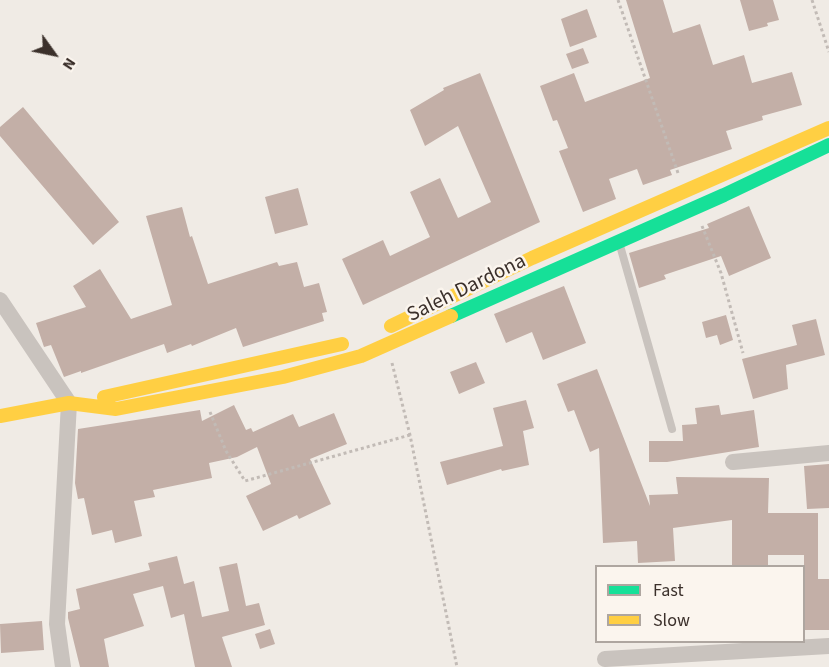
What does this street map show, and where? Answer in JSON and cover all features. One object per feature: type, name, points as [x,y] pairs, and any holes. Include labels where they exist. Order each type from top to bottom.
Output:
[{"type":"street","name":"Saleh Dardona","points":[[376,333],[532,258],[829,128]]},
{"type":"street","name":"Saleh Dardona","points":[[0,416],[69,403],[116,409],[283,377],[361,356],[695,208],[829,145]]},
{"type":"street","points":[[0,300],[69,403],[57,624],[63,667]]},
{"type":"street","name":"Saleh Dardona","points":[[91,404],[111,394],[358,340]]},
{"type":"street","points":[[733,462],[829,453]]},
{"type":"street","points":[[604,659],[829,646]]},
{"type":"lane","points":[[619,242],[672,429]]},
{"type":"path","points":[[618,0],[684,191]]},
{"type":"path","points":[[812,0],[829,52]]},
{"type":"path","points":[[695,208],[721,273],[743,353]]},
{"type":"path","points":[[387,344],[410,435],[457,667]]},
{"type":"path","points":[[203,393],[226,451],[245,481],[312,460],[410,435]]},
{"type":"building","points":[[626,0],[663,0],[673,33],[700,24],[713,65],[744,55],[752,83],[792,72],[802,105],[762,116],[763,120],[726,131],[732,149],[670,170],[672,175],[643,185],[637,169],[609,179],[616,199],[583,212],[559,151],[568,148],[557,120],[553,121],[540,86],[574,73],[585,102],[650,78]]},
{"type":"building","points":[[740,0],[773,0],[779,20],[767,23],[768,26],[749,31]]},
{"type":"building","points":[[587,9],[597,37],[570,47],[561,19]]},
{"type":"building","points":[[583,48],[589,63],[572,69],[566,54]]},
{"type":"building","points":[[480,73],[540,222],[363,305],[342,259],[383,240],[390,256],[430,237],[410,192],[440,178],[458,218],[491,202],[458,126],[425,146],[410,110],[444,90],[443,88]]},
{"type":"building","points":[[23,107],[119,222],[93,245],[0,136],[0,127]]},
{"type":"building","points":[[298,188],[308,225],[275,234],[265,197]]},
{"type":"building","points":[[749,206],[771,258],[729,276],[721,256],[664,275],[666,279],[639,288],[629,253],[709,228],[707,224]]},
{"type":"building","points":[[182,207],[190,237],[192,236],[208,284],[277,262],[279,266],[297,262],[304,287],[319,283],[327,312],[322,313],[324,321],[243,347],[236,328],[192,346],[191,344],[167,353],[164,344],[64,377],[51,345],[44,347],[36,323],[86,307],[73,286],[100,269],[131,319],[172,305],[146,216]]},
{"type":"building","points":[[564,286],[586,343],[543,360],[532,332],[506,343],[494,314]]},
{"type":"building","points":[[726,315],[733,340],[720,345],[717,335],[706,338],[702,322]]},
{"type":"building","points":[[816,319],[825,355],[786,365],[788,389],[753,399],[742,359],[797,345],[792,325]]},
{"type":"building","points":[[476,362],[485,383],[459,394],[450,372]]},
{"type":"building","points":[[597,369],[650,506],[649,495],[678,494],[676,477],[769,478],[768,513],[818,513],[818,579],[829,579],[829,630],[805,630],[804,555],[768,555],[768,565],[732,565],[732,520],[673,528],[675,561],[638,563],[637,541],[603,543],[599,448],[590,452],[574,410],[568,412],[557,384]]},
{"type":"building","points":[[526,400],[534,428],[523,431],[529,465],[502,471],[501,469],[447,485],[440,462],[503,446],[493,408]]},
{"type":"building","points":[[234,405],[246,430],[251,428],[253,432],[293,414],[299,427],[334,413],[347,444],[310,459],[331,504],[299,519],[297,515],[263,531],[246,496],[271,484],[257,447],[237,457],[209,463],[212,478],[153,490],[155,497],[134,501],[142,536],[115,543],[112,530],[92,535],[84,498],[78,499],[75,483],[78,429],[200,410],[202,421]]},
{"type":"building","points":[[719,405],[721,415],[754,410],[759,447],[667,462],[649,462],[649,441],[683,441],[682,425],[697,424],[695,408]]},
{"type":"building","points":[[829,464],[829,508],[807,509],[804,466]]},
{"type":"building","points":[[177,556],[184,584],[194,581],[202,617],[229,611],[219,567],[237,563],[246,606],[259,603],[265,625],[222,637],[232,667],[195,667],[184,614],[171,618],[163,586],[133,594],[144,626],[104,639],[109,667],[80,667],[68,618],[68,612],[80,609],[76,589],[150,570],[148,563]]},
{"type":"building","points":[[42,621],[44,650],[1,653],[0,624]]},
{"type":"building","points":[[270,629],[275,644],[260,649],[255,634]]},
{"type":"traffic: fast","points":[[451,316],[724,195],[829,145]]},
{"type":"traffic: slow","points":[[391,326],[532,258],[829,128]]},
{"type":"traffic: slow","points":[[0,416],[69,403],[116,409],[283,377],[361,356],[451,316]]},
{"type":"traffic: slow","points":[[104,397],[342,344]]}]
